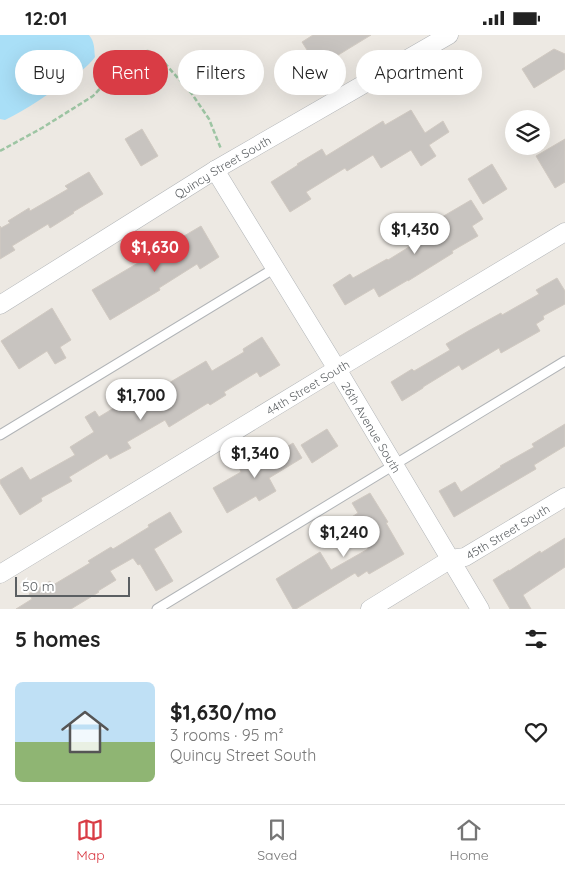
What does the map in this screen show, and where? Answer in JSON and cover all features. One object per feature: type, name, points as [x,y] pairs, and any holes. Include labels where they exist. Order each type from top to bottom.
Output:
[{"type":"street","name":"Quincy Street South","points":[[0,305],[215,170],[449,35]]},
{"type":"street","name":"26th Avenue South","points":[[215,170],[337,369],[480,609]]},
{"type":"street","name":"44th Street South","points":[[0,574],[565,232]]},
{"type":"street","name":"45th Street South","points":[[370,609],[451,559],[466,557],[565,497]]},
{"type":"lane","points":[[0,435],[274,268]]},
{"type":"lane","points":[[157,609],[565,361]]},
{"type":"path","points":[[0,151],[42,128],[93,96],[135,52],[148,51],[161,59],[192,94],[209,119],[221,149],[215,170]]},
{"type":"water","points":[[0,35],[89,35],[93,43],[93,59],[83,70],[83,50],[15,50],[15,95],[47,95],[5,120],[0,119]]},
{"type":"building","points":[[313,35],[371,35],[346,50],[307,50],[302,42]]},
{"type":"building","points":[[554,49],[565,54],[565,69],[534,88],[522,69]]},
{"type":"building","points":[[411,110],[425,133],[443,121],[449,132],[429,145],[436,156],[421,166],[411,150],[381,168],[373,155],[347,171],[345,168],[306,192],[311,199],[290,212],[271,182],[322,149],[326,156],[383,121],[385,125]]},
{"type":"building","points":[[142,129],[158,156],[141,166],[125,139]]},
{"type":"building","points":[[565,139],[565,182],[555,188],[536,156],[550,155],[550,148]]},
{"type":"building","points":[[492,164],[507,189],[483,204],[468,179]]},
{"type":"building","points":[[89,172],[103,194],[50,228],[48,224],[12,246],[15,250],[0,259],[0,226],[1,228],[10,223],[8,221],[29,208],[30,211],[68,189],[65,186]]},
{"type":"building","points":[[471,200],[483,219],[472,226],[478,236],[408,281],[379,297],[374,288],[345,305],[333,285],[350,274],[353,278],[388,260],[422,239],[418,231]]},
{"type":"building","points":[[201,226],[219,257],[200,269],[197,264],[159,288],[160,290],[110,320],[92,290]]},
{"type":"building","points":[[557,278],[565,291],[565,304],[543,316],[544,319],[536,324],[540,331],[501,353],[499,348],[462,370],[459,365],[402,401],[391,382],[450,350],[446,344],[539,294],[536,290]]},
{"type":"building","points":[[52,308],[71,340],[60,347],[66,358],[55,364],[47,351],[19,369],[1,341]]},
{"type":"building","points":[[262,337],[280,365],[260,377],[257,372],[224,392],[226,395],[210,405],[208,403],[169,427],[165,420],[127,442],[131,448],[110,459],[107,454],[69,477],[72,481],[41,498],[42,501],[20,515],[0,480],[22,467],[30,480],[75,455],[70,447],[94,432],[85,417],[95,411],[99,417],[132,397],[135,403],[206,361],[212,371],[244,352],[243,349]]},
{"type":"building","points":[[565,424],[565,446],[534,465],[536,469],[454,517],[439,491],[455,482],[461,492],[500,466],[534,447],[532,444]]},
{"type":"building","points":[[327,429],[338,446],[312,463],[301,445]]},
{"type":"building","points":[[293,443],[302,458],[269,478],[276,491],[259,501],[256,496],[227,513],[213,488],[241,472],[239,467],[256,457],[260,464]]},
{"type":"building","points":[[370,493],[388,522],[386,523],[404,554],[369,574],[367,571],[358,577],[355,573],[296,609],[293,609],[276,579],[320,552],[331,570],[368,549],[350,518],[358,513],[352,503]]},
{"type":"building","points":[[170,512],[182,532],[154,549],[173,581],[156,591],[140,564],[138,565],[133,558],[110,571],[116,580],[71,609],[16,609],[32,599],[29,594],[50,581],[53,585],[90,563],[88,561],[111,547],[113,549]]},
{"type":"building","points":[[565,538],[565,567],[523,595],[531,609],[510,609],[493,580]]}]
